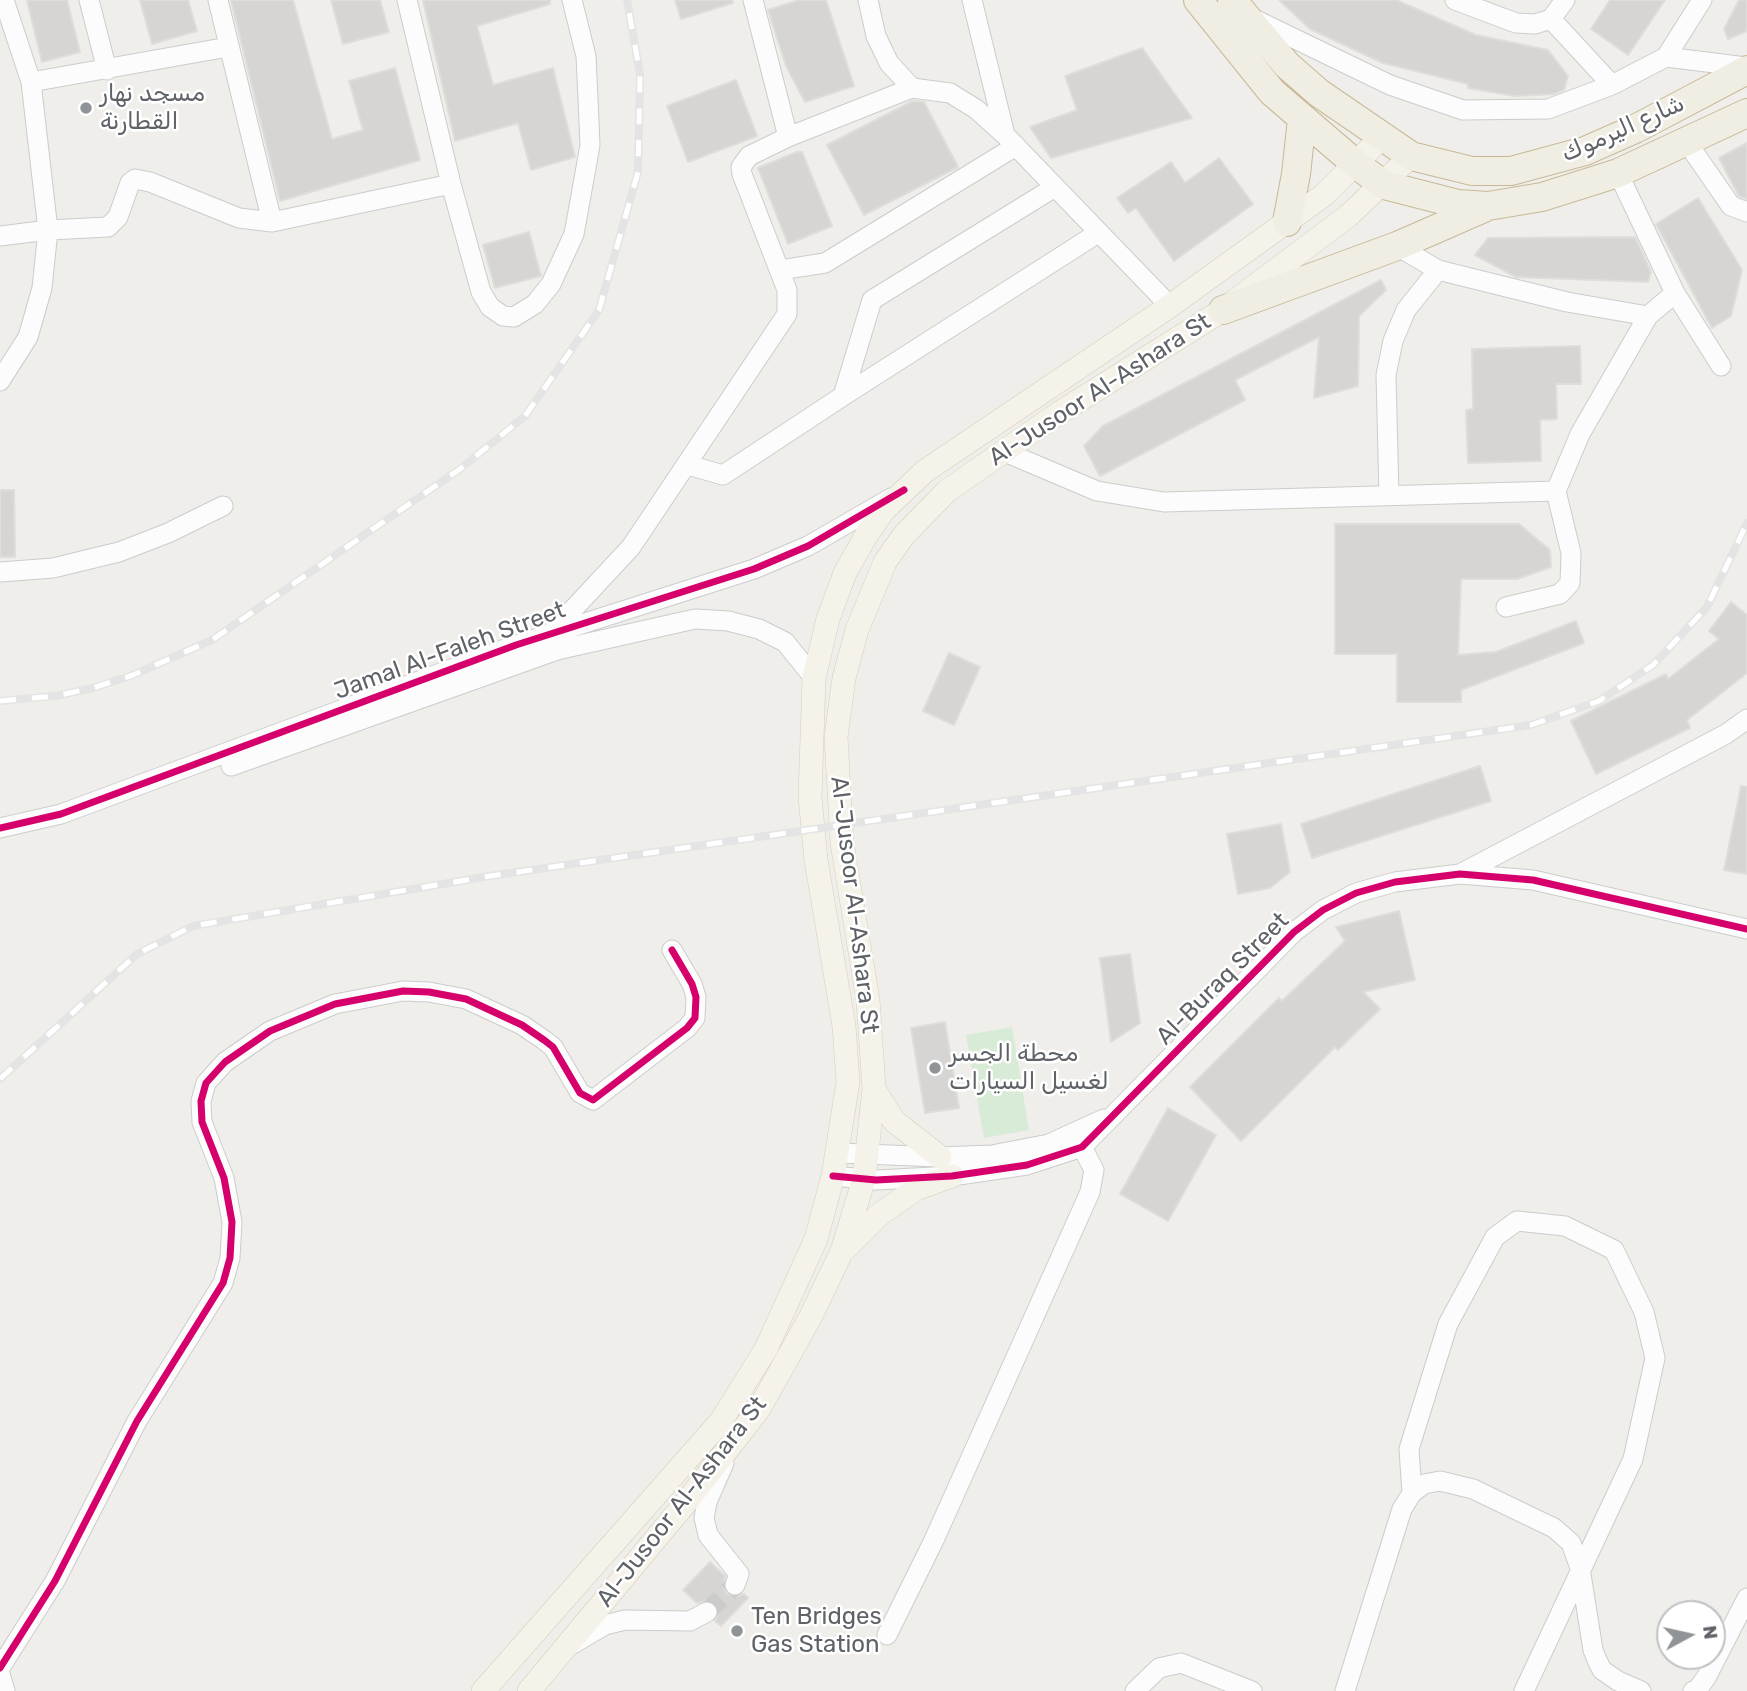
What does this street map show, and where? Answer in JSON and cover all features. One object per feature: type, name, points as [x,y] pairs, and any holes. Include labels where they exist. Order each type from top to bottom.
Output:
[{"type":"highway","points":[[1198,0],[1272,92],[1357,166],[1384,185],[1458,204],[1488,206],[1542,197],[1618,173],[1747,113]]},
{"type":"highway","points":[[1236,6],[1287,65],[1319,93],[1411,156]]},
{"type":"highway","name":"شارع اليرموك","points":[[1411,156],[1472,170],[1511,171],[1547,162],[1585,151],[1635,129],[1747,68]]},
{"type":"highway","points":[[1287,222],[1302,119]]},
{"type":"highway","points":[[1223,310],[1397,246],[1488,206]]},
{"type":"main road","name":"Al-Jusoor Al-Ashara St","points":[[483,1691],[721,1421],[766,1349],[816,1239],[838,1153],[848,1082],[847,1060],[818,873],[810,797],[814,678],[828,620],[845,573],[883,511],[925,471],[1171,306],[1324,195],[1357,166],[1382,137]]},
{"type":"main road","name":"Al-Jusoor Al-Ashara St","points":[[529,1691],[730,1449],[784,1367],[842,1251],[864,1179],[874,1089],[868,1000],[842,843],[836,777],[836,737],[844,678],[871,590],[904,535],[947,491],[1059,413],[1223,310],[1310,246],[1384,185],[1411,156]]},
{"type":"main road","points":[[842,1251],[879,1215],[946,1167],[894,1121],[874,1089]]},
{"type":"street","points":[[0,381],[28,337],[43,288],[48,230],[31,82],[4,0]]},
{"type":"street","points":[[89,0],[107,69]]},
{"type":"street","points":[[218,0],[272,222]]},
{"type":"street","points":[[407,0],[451,184],[481,292],[490,307],[503,316],[524,312],[536,304],[551,284],[574,234],[590,145],[586,57],[572,0]]},
{"type":"street","points":[[753,0],[788,136]]},
{"type":"street","points":[[868,0],[876,36],[889,63],[912,88]]},
{"type":"street","points":[[972,0],[1010,141]]},
{"type":"street","points":[[1455,0],[1516,23],[1535,24],[1550,19],[1565,0]]},
{"type":"street","points":[[1236,6],[1390,85],[1463,110],[1548,109],[1612,85],[1666,57],[1702,0]]},
{"type":"street","points":[[1550,19],[1612,85]]},
{"type":"street","points":[[31,82],[228,47]]},
{"type":"street","points":[[1666,57],[1747,68]]},
{"type":"street","points":[[551,633],[631,547],[788,314],[787,290],[741,167],[749,156],[788,136],[912,88],[928,88],[960,98],[1010,141],[1171,306]]},
{"type":"street","points":[[780,270],[825,263],[1010,141]]},
{"type":"street","points":[[1686,141],[1731,206],[1747,212]]},
{"type":"street","points":[[1618,173],[1675,293],[1721,366]]},
{"type":"street","points":[[0,236],[48,230],[108,228],[118,217],[130,183],[139,179],[239,218],[272,222],[451,184]]},
{"type":"street","points":[[843,396],[872,300],[1055,187]]},
{"type":"street","points":[[688,465],[723,475],[1098,233]]},
{"type":"street","points":[[1397,246],[1438,271],[1567,302],[1648,316]]},
{"type":"street","points":[[1388,495],[1386,375],[1393,341],[1406,310],[1438,271]]},
{"type":"street","points":[[1506,607],[1560,594],[1570,583],[1571,553],[1556,491],[1580,434],[1648,316],[1675,293]]},
{"type":"street","points":[[1005,452],[1097,491],[1164,502],[1556,491]]},
{"type":"street","name":"Jamal Al-Faleh Street","points":[[0,828],[61,814],[551,633],[782,558],[808,546],[904,490]]},
{"type":"street","points":[[0,572],[53,568],[119,552],[168,533],[223,506]]},
{"type":"street","name":"Jamal Al-Faleh Street","points":[[0,838],[67,823],[557,650],[664,624],[695,619],[728,621],[759,629],[785,642],[814,678]]},
{"type":"street","points":[[1460,874],[1726,734],[1747,719]]},
{"type":"street","name":"Al-Buraq Street","points":[[838,1153],[946,1167],[1027,1165],[1082,1147],[1294,932],[1323,910],[1356,893],[1395,882],[1460,874],[1533,880],[1747,929]]},
{"type":"street","points":[[0,1668],[55,1581],[138,1421],[223,1283],[230,1258],[232,1222],[224,1178],[202,1122],[201,1101],[206,1083],[225,1062],[270,1031],[335,1004],[403,991],[429,992],[466,999],[533,1032],[553,1047],[580,1093],[593,1100],[687,1028],[695,1017],[696,997],[692,984],[672,950]]},
{"type":"street","name":"Al-Buraq Street","points":[[833,1177],[864,1179],[946,1167],[1049,1144],[1117,1113]]},
{"type":"street","points":[[887,1635],[934,1540],[1090,1192],[1094,1170],[1082,1147]]},
{"type":"street","points":[[1412,1493],[1409,1449],[1448,1324],[1495,1237],[1517,1221],[1565,1226],[1614,1250],[1644,1312],[1655,1358],[1633,1459],[1524,1691]]},
{"type":"street","points":[[730,1449],[707,1502],[704,1518],[708,1535],[739,1574],[735,1585]]},
{"type":"street","points":[[1345,1691],[1402,1509],[1412,1493],[1424,1484],[1440,1481],[1473,1489],[1554,1528],[1571,1544],[1580,1568],[1593,1650],[1597,1660],[1602,1670],[1641,1691]]},
{"type":"street","points":[[1693,1691],[1698,1689],[1707,1676],[1747,1598]]},
{"type":"street","points":[[562,1651],[605,1625],[645,1618],[690,1621],[707,1612]]},
{"type":"street","points":[[1135,1691],[1159,1668],[1181,1664],[1252,1691]]},
{"type":"street","points":[[0,1674],[5,1691]]},
{"type":"green space","points":[[1012,1027],[1029,1130],[984,1138],[966,1035]]},
{"type":"building","points":[[27,0],[67,0],[80,52],[42,62]]},
{"type":"building","points":[[140,0],[188,0],[197,31],[152,44]]},
{"type":"building","points":[[231,0],[293,0],[332,139],[363,130],[349,81],[395,68],[420,160],[280,201]]},
{"type":"building","points":[[331,0],[380,0],[389,32],[343,44]]},
{"type":"building","points":[[423,0],[550,0],[550,4],[477,26],[493,85],[553,68],[575,157],[531,170],[518,123],[455,141]]},
{"type":"building","points":[[675,0],[732,0],[733,3],[681,19]]},
{"type":"building","points":[[799,0],[826,0],[854,86],[805,102],[786,66],[768,10]]},
{"type":"building","points":[[1279,0],[1396,0],[1476,35],[1548,50],[1568,76],[1564,90],[1553,94],[1515,96],[1468,88],[1468,84],[1383,63],[1310,29]]},
{"type":"building","points":[[1610,0],[1665,0],[1628,55],[1591,29]]},
{"type":"building","points":[[1739,0],[1747,0],[1747,31],[1728,39],[1724,29]]},
{"type":"building","points":[[1142,48],[1192,118],[1051,158],[1030,127],[1077,110],[1065,76]]},
{"type":"building","points":[[736,80],[757,136],[688,162],[667,106]]},
{"type":"building","points":[[913,101],[924,102],[958,167],[864,215],[827,145]]},
{"type":"building","points":[[1747,143],[1747,199],[1739,196],[1719,158]]},
{"type":"building","points":[[802,152],[832,226],[788,244],[758,168]]},
{"type":"building","points":[[1219,158],[1253,204],[1174,261],[1136,208],[1128,213],[1117,198],[1171,162],[1185,183]]},
{"type":"building","points":[[1698,198],[1742,270],[1731,316],[1712,328],[1656,224]]},
{"type":"building","points":[[529,232],[541,276],[495,288],[483,245]]},
{"type":"building","points":[[1635,237],[1651,272],[1648,282],[1516,277],[1475,255],[1488,238]]},
{"type":"building","points":[[1381,280],[1386,290],[1359,316],[1358,386],[1314,398],[1319,337],[1235,380],[1245,400],[1100,476],[1084,446],[1103,426]]},
{"type":"building","points":[[1580,346],[1581,384],[1556,384],[1557,419],[1540,420],[1541,461],[1468,463],[1466,410],[1473,409],[1472,349]]},
{"type":"building","points":[[0,490],[14,490],[15,557],[0,557]]},
{"type":"building","points":[[1335,524],[1519,524],[1550,550],[1551,567],[1517,579],[1461,579],[1458,655],[1496,652],[1576,621],[1584,643],[1461,690],[1461,702],[1397,702],[1397,654],[1335,654]]},
{"type":"building","points":[[1731,602],[1747,615],[1747,673],[1687,720],[1690,728],[1596,774],[1571,721],[1666,674],[1668,679],[1719,639],[1709,631]]},
{"type":"building","points":[[949,653],[980,667],[954,725],[923,711]]},
{"type":"building","points":[[1480,766],[1491,801],[1312,858],[1301,824]]},
{"type":"building","points":[[1741,786],[1747,787],[1747,874],[1724,870]]},
{"type":"building","points":[[1281,824],[1290,872],[1270,888],[1238,894],[1227,834]]},
{"type":"building","points":[[1399,911],[1415,980],[1363,992],[1380,1009],[1338,1050],[1335,1047],[1241,1141],[1190,1087],[1279,998],[1282,1001],[1345,941],[1336,927]]},
{"type":"building","points":[[1130,954],[1140,1023],[1111,1042],[1100,958]]},
{"type":"building","name":"محطة الجسر لغسيل السيارات","points":[[945,1022],[959,1108],[925,1113],[911,1028]]},
{"type":"building","points":[[1168,1108],[1216,1135],[1168,1221],[1120,1194]]},
{"type":"building","points":[[710,1562],[725,1576],[723,1586],[726,1593],[736,1597],[744,1594],[748,1598],[721,1626],[715,1621],[719,1612],[714,1602],[707,1600],[697,1603],[683,1590]]},
{"type":"tunnel","points":[[707,1612],[735,1585]]},
{"type":"railway","points":[[0,701],[55,696],[93,688],[133,675],[212,640],[460,469],[525,416],[599,310],[638,172],[640,74],[627,0]]},
{"type":"railway","points":[[0,1079],[137,954],[193,926],[490,876],[1531,725],[1599,701],[1653,665],[1707,607],[1747,523]]},
{"type":"cycle path","points":[[0,828],[61,814],[516,645],[754,569],[808,546],[904,490]]},
{"type":"cycle path","points":[[833,1176],[876,1180],[952,1176],[1027,1165],[1082,1147],[1294,932],[1323,910],[1356,893],[1395,882],[1460,874],[1533,880],[1747,929]]},
{"type":"cycle path","points":[[0,1668],[55,1581],[137,1421],[223,1283],[230,1258],[232,1222],[224,1178],[202,1122],[201,1101],[206,1083],[225,1062],[270,1031],[335,1004],[403,991],[429,992],[466,999],[522,1025],[553,1047],[580,1093],[593,1100],[687,1028],[695,1018],[696,997],[692,984],[672,950]]},
{"type":"place","name":"مسجد نهار القطارنة","points":[[86,108]]},
{"type":"place","name":"محطة الجسر لغسيل السيارات","points":[[935,1068]]},
{"type":"place","name":"Ten Bridges Gas Station","points":[[737,1631]]}]
